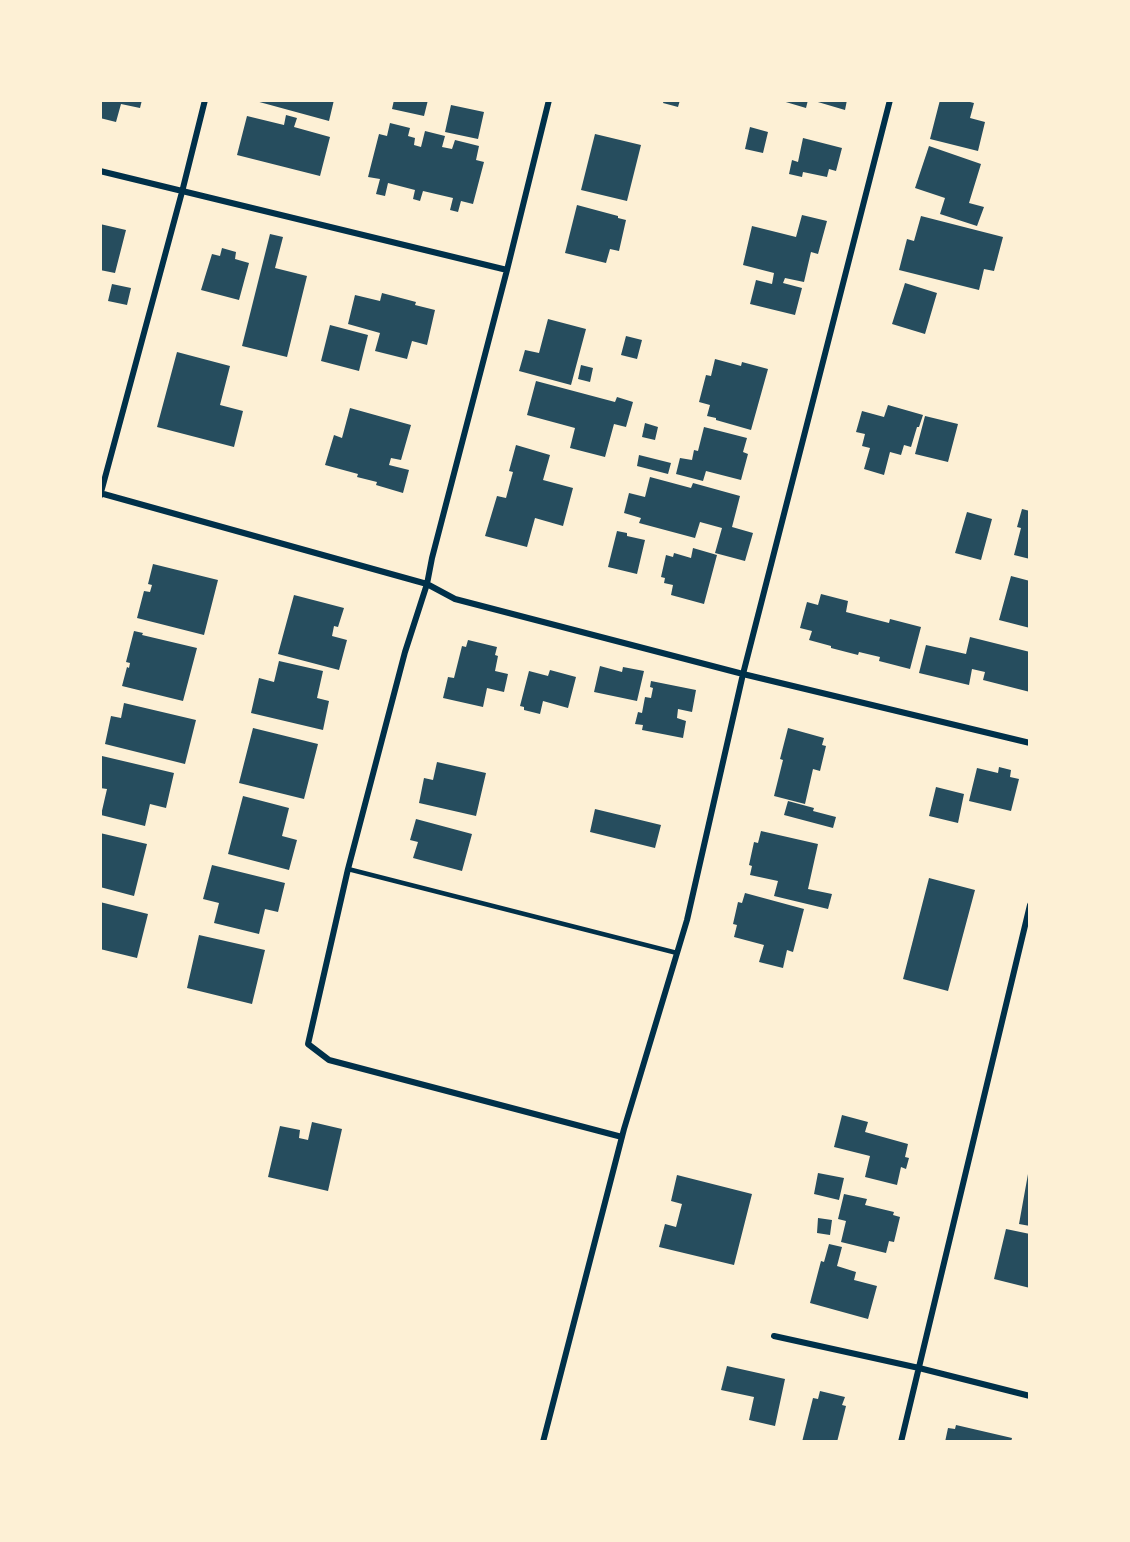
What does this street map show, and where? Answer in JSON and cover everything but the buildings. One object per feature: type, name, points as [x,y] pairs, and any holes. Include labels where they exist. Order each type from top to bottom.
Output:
[{"type":"street","points":[[204,100],[182,192],[101,494],[427,584],[454,599],[743,674],[1029,743]]},
{"type":"street","points":[[549,100],[427,584],[405,652],[348,869],[308,1044],[329,1060],[622,1137]]},
{"type":"street","points":[[543,1442],[622,1137],[687,920],[743,674],[890,100]]},
{"type":"street","points":[[100,171],[507,270]]},
{"type":"street","points":[[901,1442],[1029,905]]},
{"type":"street","points":[[774,1336],[919,1368],[1029,1396]]},
{"type":"lane","points":[[348,869],[677,953]]}]
